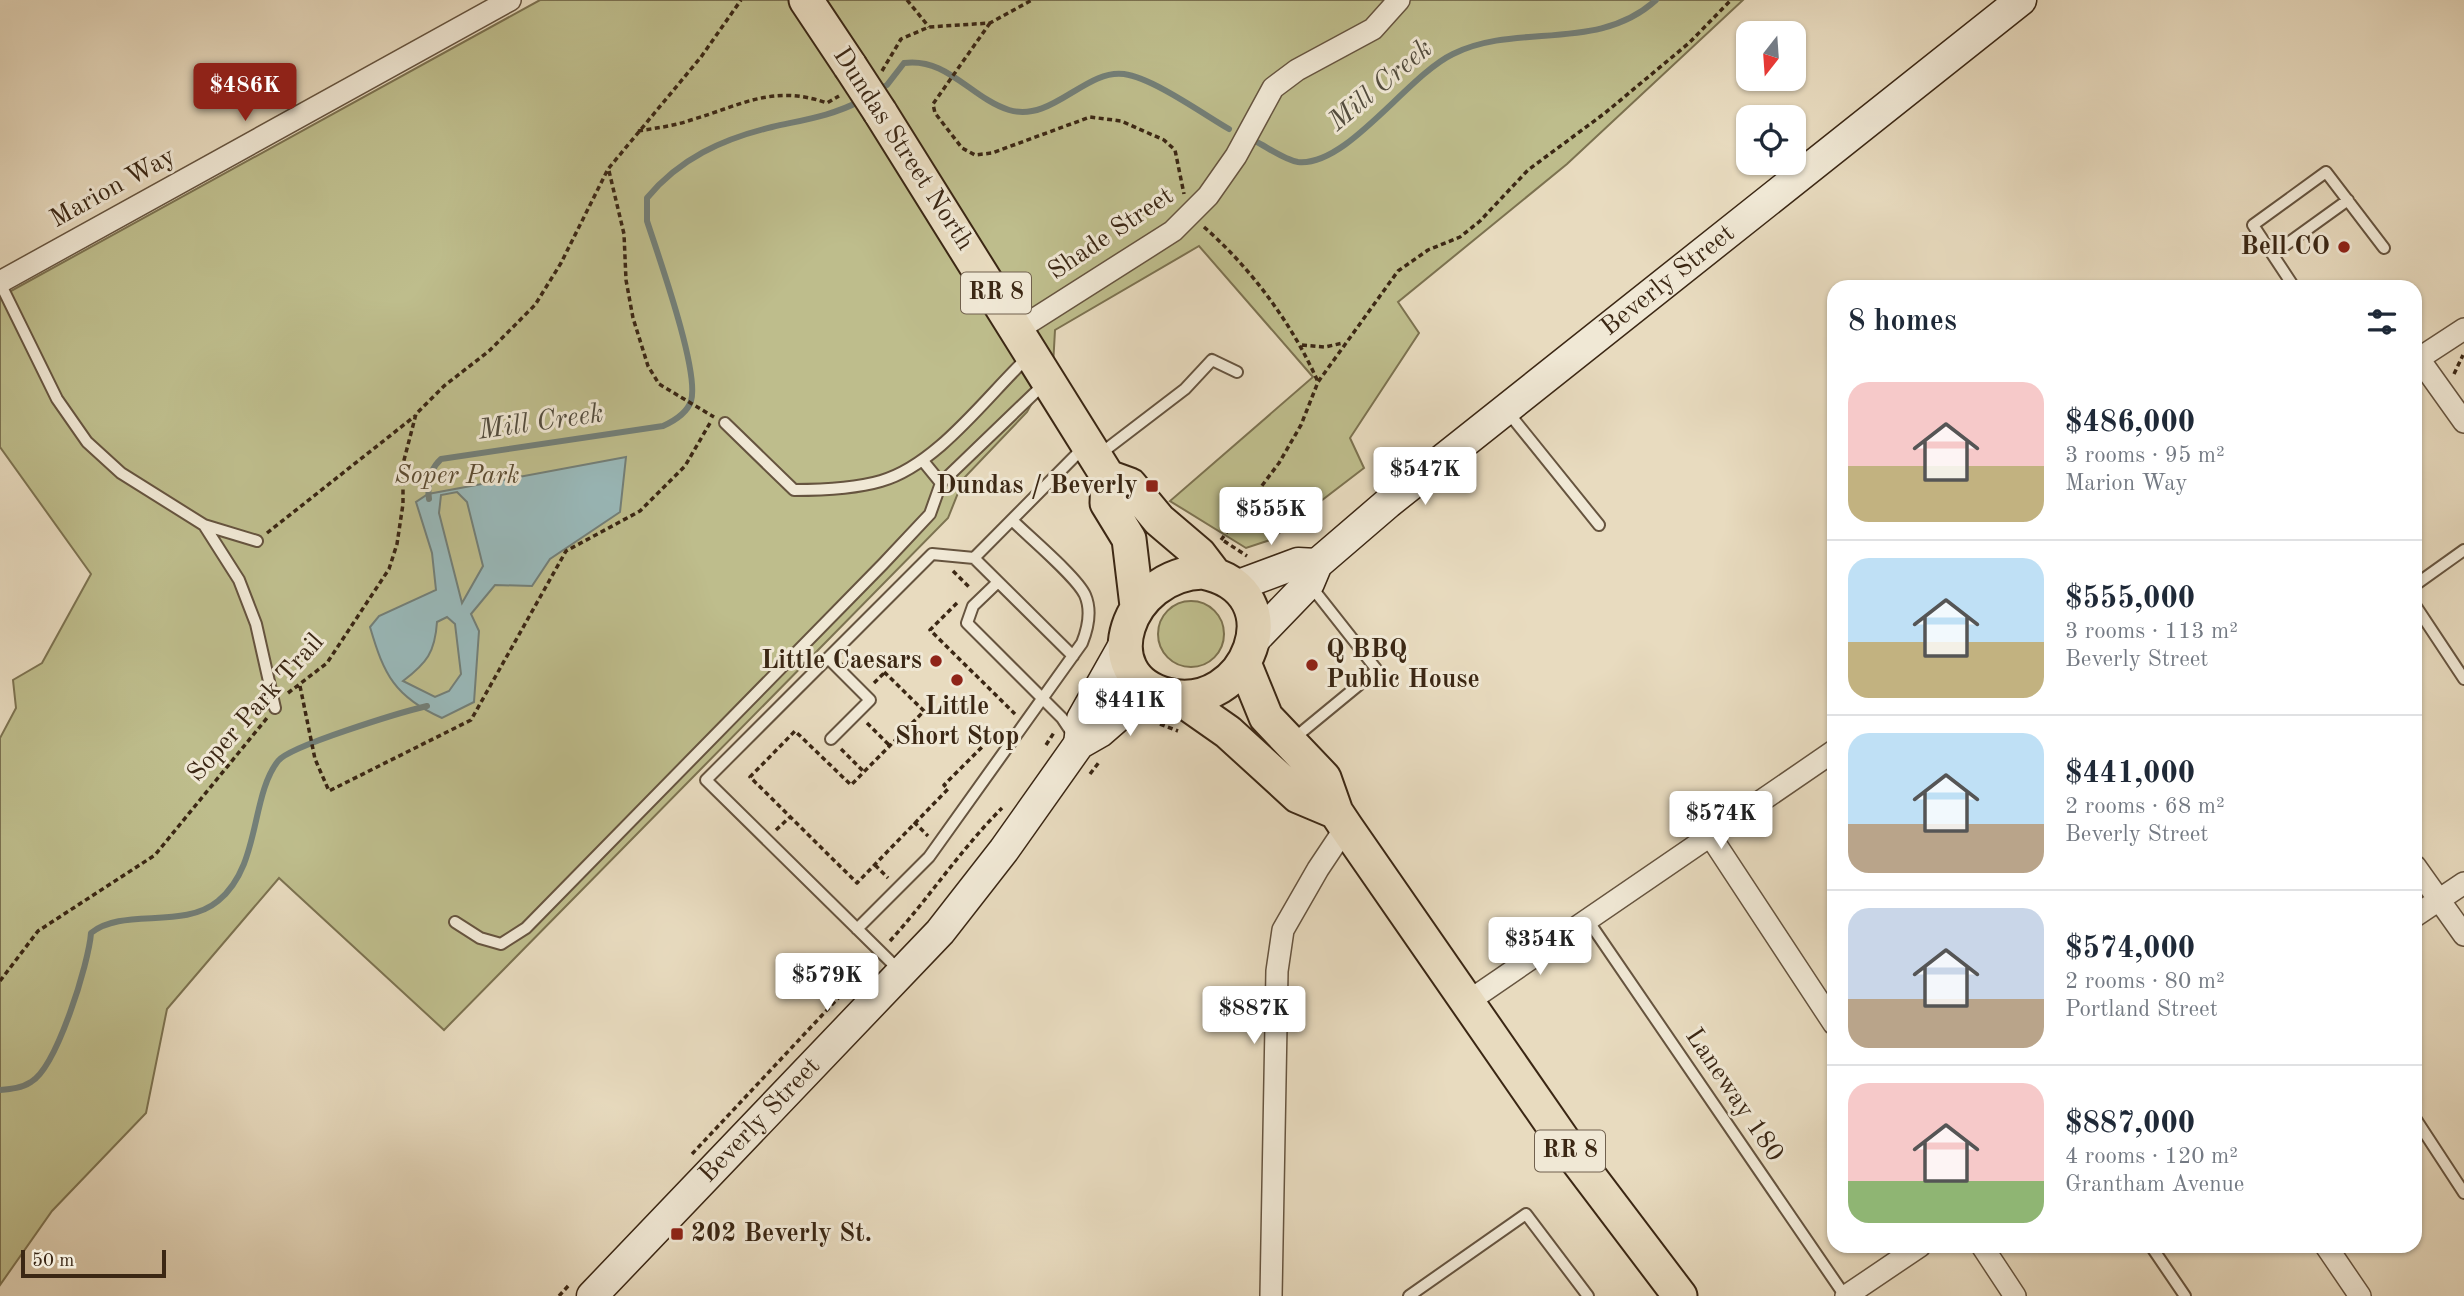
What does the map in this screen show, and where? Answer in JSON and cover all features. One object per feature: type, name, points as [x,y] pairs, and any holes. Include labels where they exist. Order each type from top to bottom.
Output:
[{"type":"main road","name":"Dundas Street North","points":[[806,0],[1033,354],[1096,460],[1107,503],[1129,540],[1137,606]]},
{"type":"main road","points":[[1096,460],[1130,485],[1159,520],[1199,554],[1250,605],[1255,628],[1249,652],[1215,689],[1166,704]]},
{"type":"main road","points":[[1226,580],[1203,572],[1178,575],[1155,587],[1137,606],[1126,641],[1127,653],[1136,675],[1166,704],[1228,732],[1298,796],[1341,820]]},
{"type":"main road","name":"RR 8","points":[[1249,652],[1266,717],[1324,778],[1341,820],[1574,1156],[1676,1295]]},
{"type":"street","name":"Marion Way","points":[[0,283],[510,0]]},
{"type":"street","name":"Shade Street","points":[[1033,354],[1193,214],[1236,156],[1273,88],[1297,70],[1373,29],[1398,0]]},
{"type":"street","name":"Beverly Street","points":[[1249,652],[1313,574],[1395,498],[2021,0]]},
{"type":"street","points":[[2422,357],[2464,329]]},
{"type":"street","points":[[2422,367],[2464,422]]},
{"type":"street","points":[[1226,580],[1298,563],[1313,574]]},
{"type":"street","name":"Beverly Street","points":[[1092,750],[1082,719],[1126,641]]},
{"type":"street","name":"Beverly Street","points":[[585,1286],[891,962],[940,932],[1004,850],[1092,750],[1100,732],[1123,712],[1166,704]]},
{"type":"street","points":[[1469,1001],[1709,834],[1827,760]]},
{"type":"street","points":[[1271,1296],[1277,971],[1283,930],[1318,869],[1341,820]]},
{"type":"street","points":[[1709,834],[1827,1013]]},
{"type":"street","points":[[2422,876],[2464,935]]},
{"type":"street","points":[[2422,911],[2464,883]]},
{"type":"street","points":[[1845,1296],[1910,1253]]},
{"type":"street","points":[[1987,1253],[2015,1296]]},
{"type":"street","points":[[2331,1253],[2360,1296]]},
{"type":"lane","points":[[2290,280],[2253,225],[2326,172],[2385,248]]},
{"type":"lane","points":[[2273,254],[2348,200]]},
{"type":"lane","points":[[0,283],[57,399],[87,442],[121,473],[204,525],[257,541]]},
{"type":"lane","points":[[725,423],[794,490],[827,489],[881,481],[923,461],[1033,354]]},
{"type":"lane","points":[[455,922],[480,938],[501,944],[526,928],[930,514],[941,483],[1033,354]]},
{"type":"lane","points":[[974,558],[1012,520],[1096,460],[1185,389],[1212,360],[1237,372]]},
{"type":"lane","points":[[1507,411],[1599,525]]},
{"type":"lane","points":[[923,461],[941,483]]},
{"type":"lane","points":[[858,929],[929,857],[1082,643],[1089,619],[1084,591],[1012,520]]},
{"type":"lane","points":[[204,525],[243,591],[256,624],[275,708]]},
{"type":"lane","points":[[2422,580],[2464,551]]},
{"type":"lane","points":[[891,962],[706,780],[932,554],[974,558],[1073,656]]},
{"type":"lane","points":[[1290,742],[1377,670],[1313,574]]},
{"type":"lane","points":[[998,582],[973,606],[967,623],[1092,750]]},
{"type":"lane","points":[[2422,616],[2464,679]]},
{"type":"lane","points":[[828,658],[870,700],[831,739]]},
{"type":"lane","name":"Laneway 180","points":[[1587,919],[1845,1296]]},
{"type":"lane","points":[[2422,1129],[2464,1193]]},
{"type":"lane","points":[[1409,1296],[1525,1214],[1588,1296]]},
{"type":"lane","points":[[2156,1253],[2185,1296]]},
{"type":"path","points":[[257,541],[416,414],[444,386],[489,351],[535,305],[561,263],[608,169],[701,57],[741,0]]},
{"type":"path","points":[[907,0],[929,27]]},
{"type":"path","points":[[883,70],[901,39],[929,27],[990,23],[1032,0]]},
{"type":"path","points":[[1221,540],[1279,463],[1301,425],[1318,382],[1398,271],[1427,250],[1460,237],[1480,221],[1528,170],[1689,43],[1731,0]]},
{"type":"path","points":[[990,23],[933,104],[935,113],[962,148],[975,155],[992,153],[1090,117],[1121,121],[1164,140],[1175,150],[1185,202]]},
{"type":"path","points":[[638,132],[690,121],[744,100],[773,94],[805,95],[827,103]]},
{"type":"path","points":[[608,169],[624,234],[626,280],[633,318],[648,366],[659,384],[704,412]]},
{"type":"path","points":[[1200,223],[1227,247],[1302,345],[1318,382]]},
{"type":"path","points":[[1302,345],[1325,347],[1345,343]]},
{"type":"path","points":[[2454,374],[2464,353]]},
{"type":"path","name":"Soper Park Trail","points":[[0,981],[38,931],[155,855],[288,692],[300,686],[327,663],[389,569],[397,544],[403,504],[403,464],[416,414]]},
{"type":"path","points":[[300,686],[315,759],[330,791],[471,720],[566,551],[640,512],[685,466],[714,417]]},
{"type":"path","points":[[872,660],[925,711],[851,785],[795,731],[750,777],[857,883],[948,789],[944,785],[1015,714],[930,630],[971,589],[946,565]]},
{"type":"path","points":[[1166,704],[1170,726],[1181,733]]},
{"type":"path","points":[[857,713],[890,746]]},
{"type":"path","points":[[1041,752],[1062,718]]},
{"type":"path","points":[[831,739],[864,772]]},
{"type":"path","points":[[1089,775],[1092,750]]},
{"type":"path","points":[[682,1164],[891,962],[929,898],[970,840],[1006,804]]},
{"type":"path","points":[[559,1296],[585,1286]]},
{"type":"green space","name":"Soper Park","points":[[540,0],[1743,0],[1567,164],[1398,302],[1419,333],[1350,438],[1364,468],[1270,540],[1246,548],[1170,501],[1313,377],[1199,246],[1055,330],[1053,366],[1027,412],[964,478],[948,518],[444,1030],[279,878],[167,1009],[146,1113],[52,1211],[0,1285],[0,738],[16,708],[13,680],[42,663],[91,574],[0,447],[0,297]]},
{"type":"green space","points":[[1184,601],[1198,601],[1210,606],[1219,615],[1224,634],[1222,647],[1215,658],[1198,667],[1184,667],[1172,662],[1163,653],[1158,641],[1158,627],[1163,615],[1172,606]]},
{"type":"water","points":[[626,457],[620,512],[550,559],[532,586],[495,585],[471,614],[479,631],[474,702],[442,718],[413,702],[394,683],[381,659],[370,627],[379,616],[436,590],[432,553],[416,502],[428,494]],"holes":[[[457,492],[467,502],[483,566],[462,603],[439,513],[441,495]],[[447,617],[455,624],[461,674],[449,691],[435,697],[403,681],[424,662],[432,649],[437,622]]]},
{"type":"waterway","name":"Mill Creek","points":[[1255,141],[1293,161],[1317,160],[1356,136],[1416,81],[1453,54],[1504,40],[1583,32],[1609,26],[1633,16],[1656,0]]},
{"type":"waterway","name":"Mill Creek","points":[[878,90],[887,85],[904,63],[919,63],[946,72],[995,104],[1009,110],[1025,112],[1054,103],[1096,79],[1124,74],[1163,89],[1229,129]]},
{"type":"waterway","name":"Mill Creek","points":[[429,499],[430,477],[441,459],[663,426],[683,413],[691,401],[689,365],[677,313],[647,221],[647,198],[673,172],[719,144],[754,132],[828,114],[860,101]]},
{"type":"waterway","name":"Mill Creek","points":[[0,1090],[31,1082],[51,1056],[78,989],[91,933],[104,925],[119,921],[188,915],[204,910],[218,901],[232,886],[242,869],[263,793],[278,761],[323,739],[427,706]]},
{"type":"place","name":"Bell CO","points":[[2344,247]]},
{"type":"place","name":"Dundas / Beverly","points":[[1152,486]]},
{"type":"place","name":"Little Caesars","points":[[936,661]]},
{"type":"place","name":"Q BBQ Public House","points":[[1312,665]]},
{"type":"place","name":"Little Short Stop","points":[[957,680]]},
{"type":"place","name":"202 Beverly St.","points":[[677,1234]]}]
